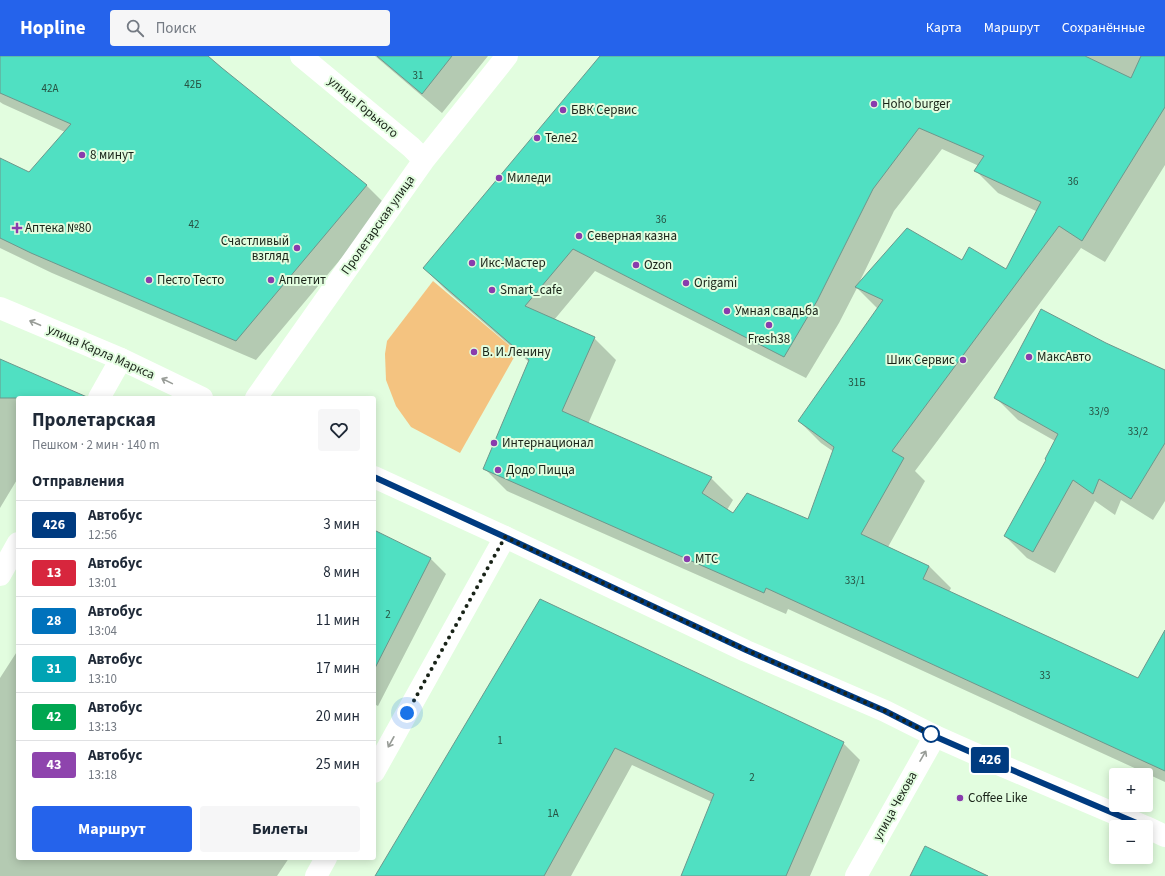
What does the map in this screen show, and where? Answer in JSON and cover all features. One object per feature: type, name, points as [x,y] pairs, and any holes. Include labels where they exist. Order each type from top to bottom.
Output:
[{"type":"street","name":"улица Горького","points":[[301,56],[411,147],[424,160]]},
{"type":"street","name":"Пролетарская улица","points":[[257,396],[424,160],[507,56]]},
{"type":"street","name":"улица Карла Маркса","points":[[0,308],[121,359],[198,396]]},
{"type":"street","points":[[101,396],[121,359]]},
{"type":"street","points":[[376,478],[746,650],[885,711],[934,736],[1130,820]]},
{"type":"street","points":[[376,768],[505,537]]},
{"type":"street","points":[[0,575],[16,547]]},
{"type":"street","name":"улица Чехова","points":[[856,876],[934,736]]},
{"type":"street","points":[[1153,830],[1165,836]]},
{"type":"street","points":[[316,876],[325,860]]},
{"type":"shaded area","points":[[433,281],[517,352],[460,453],[411,427],[396,406],[386,380],[385,354],[387,341]]},
{"type":"building","points":[[0,56],[208,56],[367,185],[236,341],[31,253],[0,238],[0,158],[29,172],[71,124],[0,93]]},
{"type":"building","points":[[377,56],[452,56],[422,94]]},
{"type":"building","points":[[600,56],[1085,56],[1131,78],[1141,56],[1165,56],[1165,107],[1082,241],[1059,226],[892,451],[904,458],[861,534],[929,566],[923,579],[1138,678],[1165,630],[1165,771],[766,588],[764,593],[483,469],[529,360],[423,268]],"holes":[[[919,128],[984,156],[974,171],[1041,202],[1006,269],[969,247],[962,260],[907,228],[855,287],[883,300],[798,421],[834,447],[808,519],[747,493],[733,513],[702,493],[712,477],[562,411],[595,337],[525,306],[573,249],[784,357],[817,301],[873,189]]]},
{"type":"building","points":[[1041,309],[1106,343],[1165,370],[1165,443],[1131,499],[1099,479],[1093,494],[1073,480],[1033,552],[1004,536],[1046,460],[1045,459],[1058,434],[994,398]]},
{"type":"building","points":[[0,359],[85,396],[16,396],[16,398],[0,398]]},
{"type":"building","points":[[376,531],[431,558],[376,666]]},
{"type":"building","points":[[540,599],[844,742],[786,876],[681,876],[714,794],[615,748],[544,876],[375,876]]},
{"type":"building","points":[[925,846],[988,876],[910,876]]},
{"type":"bus line","name":"426","points":[[376,478],[746,650],[885,711],[934,736],[1130,820]]},
{"type":"place","name":"Hoho burger","points":[[874,104]]},
{"type":"place","name":"БВК Сервис","points":[[563,110]]},
{"type":"place","name":"Теле2","points":[[537,138]]},
{"type":"place","name":"8 минут","points":[[82,155]]},
{"type":"place","name":"Миледи","points":[[499,178]]},
{"type":"place","name":"Аптека №80","points":[[17,228]]},
{"type":"place","name":"Северная казна","points":[[579,236]]},
{"type":"place","name":"Счастливый взгляд","points":[[297,248]]},
{"type":"place","name":"Икс-Мастер","points":[[472,263]]},
{"type":"place","name":"Ozon","points":[[636,265]]},
{"type":"place","name":"Песто Тесто","points":[[149,280]]},
{"type":"place","name":"Аппетит","points":[[271,280]]},
{"type":"place","name":"Origami","points":[[686,283]]},
{"type":"place","name":"Smart_cafe","points":[[492,290]]},
{"type":"place","name":"Умная свадьба","points":[[727,311]]},
{"type":"place","name":"Fresh38","points":[[769,325]]},
{"type":"place","name":"В. И.Ленину","points":[[474,352]]},
{"type":"place","name":"МаксАвто","points":[[1029,357]]},
{"type":"place","name":"Шик Сервис","points":[[963,360]]},
{"type":"place","name":"Интернационал","points":[[494,443]]},
{"type":"place","name":"Додо Пицца","points":[[498,470]]},
{"type":"place","name":"МТС","points":[[687,559]]},
{"type":"place","name":"Coffee Like","points":[[960,798]]},
{"type":"route","points":[[407,713],[505,537],[746,650],[885,711],[934,736],[931,734]]}]
